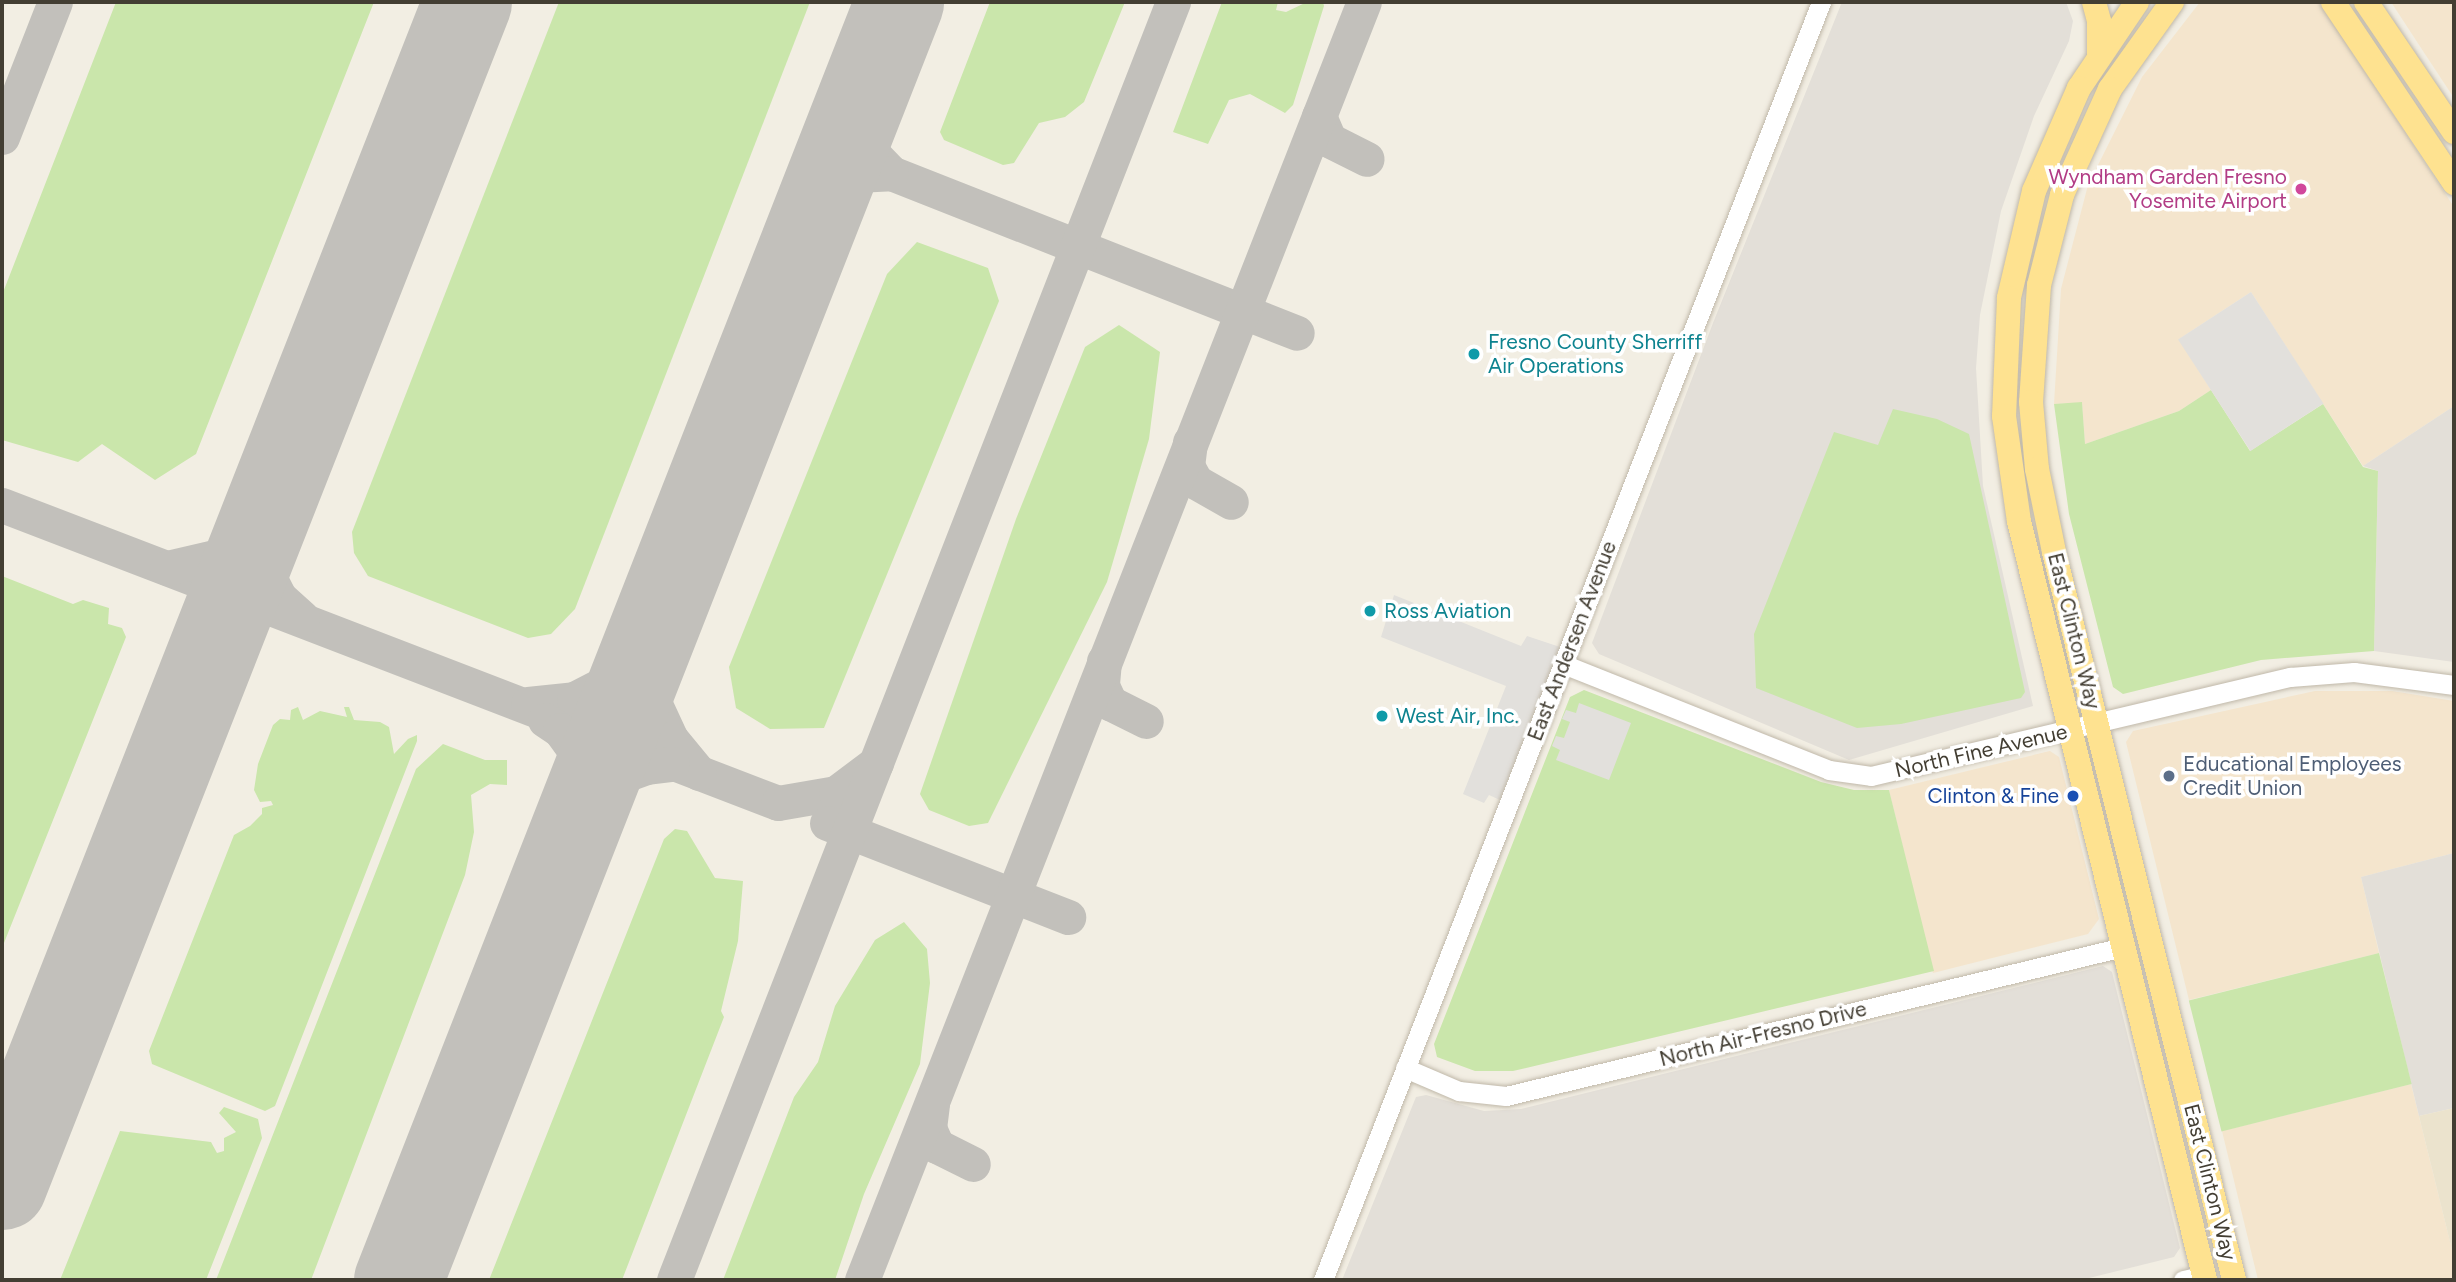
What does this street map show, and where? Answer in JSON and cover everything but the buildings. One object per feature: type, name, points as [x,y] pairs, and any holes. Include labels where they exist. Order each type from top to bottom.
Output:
[{"type":"main road","points":[[2094,2],[2099,21],[2099,54]]},
{"type":"main road","name":"East Clinton Way","points":[[2137,2],[2099,54],[2054,138],[2018,248],[2004,347],[2005,436],[2016,509],[2123,947],[2197,1279]]},
{"type":"main road","points":[[2333,2],[2454,183]]},
{"type":"main road","points":[[2366,2],[2454,132]]},
{"type":"main road","name":"East Clinton Way","points":[[2166,3],[2110,89],[2062,195],[2039,285],[2031,393],[2042,496],[2234,1280]]},
{"type":"main road","points":[[2018,248],[2014,358],[2019,379],[2031,393]]},
{"type":"street","name":"East Andersen Avenue","points":[[1323,1280],[1821,2]]},
{"type":"street","name":"North Fine Avenue","points":[[1563,664],[1849,774],[1895,773],[2290,677],[2354,672],[2454,685]]},
{"type":"street","name":"North Air-Fresno Drive","points":[[1405,1068],[1459,1091],[1506,1096],[2123,947]]},
{"type":"shaded area","points":[[1842,2],[2066,2],[2073,21],[2069,41],[2034,116],[2001,211],[1980,315],[1976,368],[1983,486],[2033,706],[1849,760],[1599,654],[1592,643],[1713,323]]},
{"type":"shaded area","points":[[2200,2],[2319,2],[2454,207],[2454,406],[2363,466],[2251,292],[2179,339],[2211,390],[2179,411],[2085,444],[2082,403],[2054,404],[2061,289],[2088,185],[2142,77]]},
{"type":"shaded area","points":[[2391,2],[2454,2],[2454,98],[2421,48]]},
{"type":"shaded area","points":[[2251,292],[2323,404],[2250,451],[2178,339]]},
{"type":"shaded area","points":[[2454,406],[2454,662],[2374,651],[2378,471],[2363,466]]},
{"type":"shaded area","points":[[1394,595],[1521,646],[1527,636],[1560,647],[1500,800],[1489,795],[1484,803],[1463,794],[1506,686],[1381,637]]},
{"type":"shaded area","points":[[2315,691],[2392,691],[2454,701],[2454,853],[2361,877],[2379,953],[2189,1000],[2126,742],[2133,731]]},
{"type":"shaded area","points":[[1579,703],[1631,723],[1609,780],[1556,760],[1560,750],[1552,746],[1556,736],[1564,738],[1570,722],[1562,719],[1566,710],[1576,713]]},
{"type":"shaded area","points":[[2050,751],[2059,757],[2099,919],[2088,934],[1933,973],[1889,790]]},
{"type":"shaded area","points":[[2454,853],[2454,1108],[2419,1116],[2361,877]]},
{"type":"shaded area","points":[[2103,966],[2112,972],[2180,1248],[2174,1257],[2081,1280],[1342,1280],[1416,1097],[1426,1095],[1484,1111],[1521,1109]]},
{"type":"shaded area","points":[[2411,1084],[2454,1258],[2454,1280],[2258,1280],[2222,1131]]},
{"type":"shaded area","points":[[2454,1108],[2454,1258],[2419,1116]]},
{"type":"green space","points":[[116,2],[374,2],[196,454],[155,480],[102,444],[78,462],[2,440],[2,295]]},
{"type":"green space","points":[[559,2],[810,2],[575,609],[551,634],[528,638],[368,576],[354,553],[352,532]]},
{"type":"green space","points":[[990,2],[1125,2],[1084,102],[1065,117],[1039,123],[1014,163],[1003,165],[944,140],[940,132]]},
{"type":"green space","points":[[1222,2],[1278,2],[1276,10],[1286,12],[1307,2],[1323,2],[1324,6],[1293,105],[1285,113],[1250,94],[1229,100],[1208,144],[1173,132]]},
{"type":"green space","points":[[917,242],[988,268],[999,301],[824,728],[770,729],[736,708],[729,667],[887,274]]},
{"type":"green space","points":[[1119,325],[1160,352],[1149,439],[1107,582],[988,823],[969,826],[929,810],[920,794],[1016,519],[1085,347]]},
{"type":"green space","points":[[2211,390],[2250,451],[2323,404],[2363,467],[2378,471],[2374,651],[2261,660],[2123,694],[2113,687],[2069,514],[2054,404],[2082,402],[2085,444],[2179,411]]},
{"type":"green space","points":[[1893,409],[1937,419],[1969,434],[2025,692],[2021,698],[1901,724],[1857,728],[1756,688],[1754,634],[1834,432],[1878,445]]},
{"type":"green space","points":[[2,576],[73,604],[83,600],[109,608],[108,624],[122,628],[126,637],[2,948]]},
{"type":"green space","points":[[1584,690],[1821,782],[1854,790],[1889,790],[1934,971],[1513,1071],[1475,1071],[1437,1057],[1434,1044],[1570,697]]},
{"type":"green space","points":[[298,707],[303,720],[320,711],[347,717],[344,707],[349,707],[354,720],[380,722],[389,727],[394,754],[408,739],[417,735],[417,741],[275,1106],[265,1111],[152,1064],[149,1051],[234,835],[250,826],[262,814],[262,808],[273,805],[271,801],[260,802],[254,790],[258,764],[273,725],[280,719],[290,720],[291,710]]},
{"type":"green space","points":[[443,744],[485,760],[507,760],[507,785],[490,784],[471,795],[474,832],[465,875],[311,1280],[216,1280],[416,769]]},
{"type":"green space","points":[[675,829],[687,831],[715,878],[743,881],[738,941],[721,1011],[724,1017],[622,1280],[489,1280],[664,839]]},
{"type":"green space","points":[[904,922],[927,949],[930,983],[920,1064],[864,1194],[835,1280],[723,1280],[794,1097],[818,1062],[835,1006],[875,940]]},
{"type":"green space","points":[[2379,953],[2412,1084],[2221,1131],[2189,1000]]},
{"type":"green space","points":[[224,1107],[258,1119],[262,1138],[206,1280],[60,1280],[120,1131],[211,1142],[217,1153],[224,1151],[224,1138],[236,1132],[219,1113]]},
{"type":"taxiway","points":[[2,137],[55,2]]},
{"type":"taxiway","points":[[674,1280],[1173,2]]},
{"type":"taxiway","points":[[862,1280],[1364,2]]},
{"type":"taxiway","points":[[861,99],[861,131],[868,149],[891,173],[1297,333]]},
{"type":"taxiway","points":[[1319,116],[1329,140],[1367,159]]},
{"type":"taxiway","points":[[819,205],[856,175],[891,173]]},
{"type":"taxiway","points":[[1190,442],[1187,466],[1196,482],[1231,502]]},
{"type":"taxiway","points":[[2,505],[778,803],[836,793],[876,763]]},
{"type":"taxiway","points":[[261,522],[261,544],[271,581],[279,597],[302,618]]},
{"type":"taxiway","points":[[167,568],[219,556],[261,522]]},
{"type":"taxiway","points":[[650,638],[653,700],[671,739],[699,773]]},
{"type":"taxiway","points":[[528,704],[574,699],[606,683],[637,660],[650,638]]},
{"type":"taxiway","points":[[1104,661],[1102,686],[1110,703],[1146,721]]},
{"type":"taxiway","points":[[545,720],[560,730],[579,756],[583,810]]},
{"type":"taxiway","points":[[583,810],[599,789],[616,778],[647,767],[672,764]]},
{"type":"taxiway","points":[[827,823],[1068,917]]},
{"type":"taxiway","points":[[932,1104],[929,1128],[937,1146],[973,1164]]},
{"type":"runway","points":[[2,1185],[467,2]]},
{"type":"runway","points":[[398,1280],[899,2]]},
{"type":"place","name":"Wyndham Garden Fresno Yosemite Airport","points":[[2301,189]]},
{"type":"place","name":"Fresno County Sherriff Air Operations","points":[[1474,354]]},
{"type":"place","name":"Ross Aviation","points":[[1370,611]]},
{"type":"place","name":"West Air, Inc.","points":[[1382,716]]},
{"type":"place","name":"Educational Employees Credit Union","points":[[2169,776]]},
{"type":"place","name":"Clinton & Fine","points":[[2073,796]]}]
